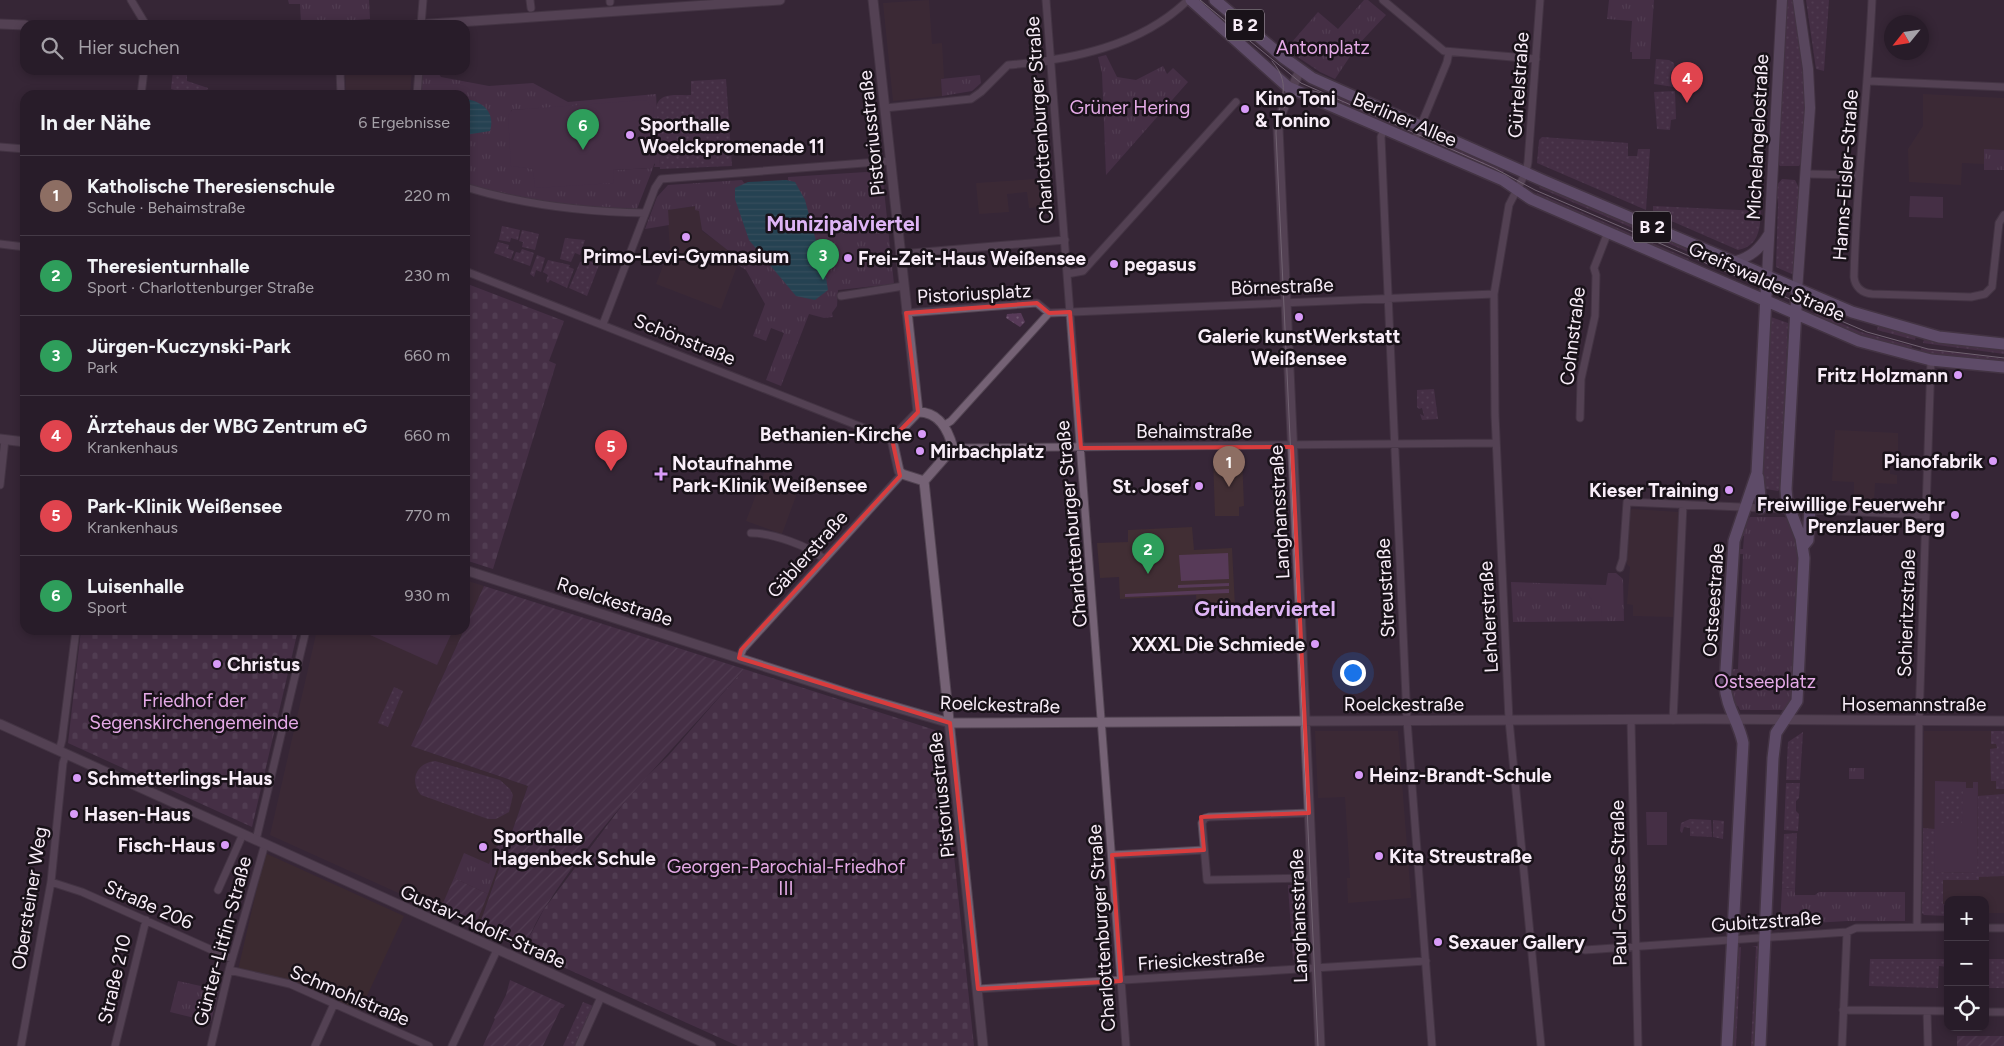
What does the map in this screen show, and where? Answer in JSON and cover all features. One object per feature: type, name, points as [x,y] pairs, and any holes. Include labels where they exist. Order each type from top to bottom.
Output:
[{"type":"main road","name":"Berliner Allee","points":[[1189,0],[1276,78],[1292,89],[1503,180],[1516,189]]},
{"type":"main road","name":"Berliner Allee","points":[[1215,0],[1300,70],[1329,86],[1526,172]]},
{"type":"main road","name":"Michelangelostraße","points":[[1767,276],[1782,0]]},
{"type":"main road","points":[[1760,1046],[1773,758],[1776,733],[1797,701],[1803,546],[1790,508],[1786,489],[1797,291],[1810,135],[1809,86],[1798,0]]},
{"type":"main road","name":"Greifswalder Straße","points":[[1526,172],[1767,276],[1797,291],[1869,319],[1939,337],[2004,344]]},
{"type":"main road","name":"Greifswalder Straße","points":[[1516,189],[1531,199],[1859,341],[1931,360],[2004,368]]},
{"type":"main road","points":[[1733,262],[1748,258],[1757,252],[1769,233]]},
{"type":"main road","name":"Ostseestraße","points":[[1727,1046],[1743,743],[1740,729],[1726,697],[1726,669],[1734,541],[1757,473],[1767,276]]},
{"type":"main road","points":[[1757,473],[1760,483],[1761,508]]},
{"type":"main road","points":[[1803,546],[1808,540],[1810,509]]},
{"type":"street","points":[[132,0],[143,20]]},
{"type":"street","points":[[421,20],[423,0]]},
{"type":"street","points":[[470,22],[780,0]]},
{"type":"street","name":"Pistoriusstraße","points":[[874,0],[918,412]]},
{"type":"street","name":"Charlottenburger Straße","points":[[1046,0],[1126,1046]]},
{"type":"street","points":[[885,108],[971,98],[981,92],[1008,65],[1082,55],[1124,40],[1164,20],[1189,0]]},
{"type":"street","points":[[1383,0],[1444,51],[1536,59]]},
{"type":"street","name":"Gürtelstraße","points":[[1526,172],[1540,0]]},
{"type":"street","name":"Hanns-Eisler-Straße","points":[[1872,0],[1868,81],[1858,175],[1854,277],[1858,288],[1867,294],[1971,297],[1985,294],[1992,287],[1998,223],[2004,215]]},
{"type":"street","points":[[0,24],[20,25]]},
{"type":"street","points":[[1414,142],[1449,52]]},
{"type":"street","name":"Langhansstraße","points":[[1300,70],[1278,123],[1320,1046]]},
{"type":"street","points":[[142,90],[143,75]]},
{"type":"street","points":[[340,75],[341,90]]},
{"type":"street","points":[[417,90],[419,75]]},
{"type":"street","points":[[1868,81],[2004,87]]},
{"type":"street","points":[[1068,274],[1083,271],[1236,102]]},
{"type":"street","name":"Streustraße","points":[[1384,129],[1382,137],[1388,298],[1408,720],[1432,1046]]},
{"type":"street","points":[[0,147],[20,149]]},
{"type":"street","points":[[603,324],[655,188],[665,177],[890,161]]},
{"type":"street","points":[[1516,189],[1526,172]]},
{"type":"street","points":[[1807,174],[1858,175]]},
{"type":"street","points":[[470,188],[504,198],[558,208],[645,213]]},
{"type":"street","name":"Lehderstraße","points":[[1516,189],[1509,205],[1494,294],[1496,443],[1509,720],[1541,1046]]},
{"type":"street","name":"Cohnstraße","points":[[1580,418],[1581,379],[1595,316],[1596,275],[1594,268],[1608,232]]},
{"type":"street","points":[[900,254],[1065,240]]},
{"type":"street","points":[[0,244],[20,246]]},
{"type":"street","name":"Schönstraße","points":[[470,273],[892,439]]},
{"type":"street","points":[[841,296],[904,286]]},
{"type":"street","name":"Börnestraße","points":[[1070,312],[1494,294]]},
{"type":"street","name":"Pistoriusplatz","points":[[906,313],[1037,303],[1049,313],[1070,312]]},
{"type":"street","points":[[943,426],[953,418],[1049,313]]},
{"type":"street","name":"Schieritzstraße","points":[[1917,927],[1919,721],[1931,360]]},
{"type":"street","points":[[918,412],[935,416],[943,426],[953,448],[924,481],[902,474],[899,470],[892,439],[918,412]]},
{"type":"street","points":[[0,485],[3,439],[20,441]]},
{"type":"street","name":"Behaimstraße","points":[[953,448],[1395,446],[1496,443]]},
{"type":"street","name":"Gäblerstraße","points":[[739,658],[741,650],[902,474]]},
{"type":"street","name":"Pistoriusstraße","points":[[924,481],[984,1046]]},
{"type":"street","points":[[1620,568],[1623,559],[1626,502],[1926,515]]},
{"type":"street","points":[[1673,720],[1683,505]]},
{"type":"street","points":[[751,533],[765,533],[817,553],[824,559]]},
{"type":"street","name":"Roelckestraße","points":[[470,572],[950,723],[1557,720]]},
{"type":"street","name":"Obersteiner Weg","points":[[21,1046],[51,882],[63,763],[62,740],[75,635]]},
{"type":"street","points":[[256,840],[305,635]]},
{"type":"street","name":"Hosemannstraße","points":[[1557,720],[2004,721]]},
{"type":"street","name":"Paul-Grasse-Straße","points":[[1631,720],[1634,946],[1638,1046]]},
{"type":"street","name":"Gustav-Adolf-Straße","points":[[0,724],[711,1046]]},
{"type":"street","points":[[1309,813],[1205,818],[1202,824],[1206,877],[1210,881],[1313,878]]},
{"type":"street","points":[[218,890],[243,834]]},
{"type":"street","name":"Günter-Litfin-Straße","points":[[211,1046],[229,970],[265,844]]},
{"type":"street","points":[[1112,855],[1204,850]]},
{"type":"street","name":"Straße 206","points":[[51,882],[58,883],[146,920],[232,959]]},
{"type":"street","name":"Straße 210","points":[[115,1046],[146,920]]},
{"type":"street","name":"Gubitzstraße","points":[[1585,950],[1847,932],[1856,928],[1944,927]]},
{"type":"street","points":[[1989,928],[2004,928]]},
{"type":"street","points":[[1842,1046],[1847,932]]},
{"type":"street","points":[[452,1046],[496,950]]},
{"type":"street","name":"Friesickestraße","points":[[978,989],[1426,961]]},
{"type":"street","name":"Schmohlstraße","points":[[229,970],[290,984],[429,1046]]},
{"type":"street","points":[[579,1046],[601,997]]},
{"type":"street","points":[[315,1046],[334,1004]]},
{"type":"street","points":[[1843,1010],[1944,1011]]},
{"type":"street","points":[[1928,1011],[1928,1046]]},
{"type":"street","points":[[1989,1012],[2004,1012]]},
{"type":"highlighted area","points":[[1037,303],[1049,313],[1070,312],[1081,448],[1292,447],[1309,813],[1201,817],[1204,850],[1112,855],[1121,981],[978,989],[950,723],[739,658],[741,650],[900,476],[892,439],[918,412],[906,313]]},
{"type":"shaded area","points":[[929,0],[932,44],[942,43],[944,78],[941,79],[942,96],[893,101],[883,3]]},
{"type":"shaded area","points":[[345,75],[412,75],[410,90],[346,90]]},
{"type":"shaded area","points":[[1923,94],[2004,98],[2004,150],[1984,149],[1984,164],[1962,163],[1961,185],[1909,182],[1908,149],[1923,126]]},
{"type":"shaded area","points":[[1050,178],[1052,206],[1029,208],[1027,192],[1007,194],[1009,212],[979,214],[976,183]]},
{"type":"shaded area","points":[[695,206],[700,211],[702,231],[731,252],[727,258],[737,266],[721,309],[656,284],[670,248],[667,210]]},
{"type":"shaded area","points":[[1835,430],[1898,433],[1898,451],[1891,451],[1890,474],[1897,475],[1897,484],[1875,483],[1874,503],[1854,502],[1854,482],[1832,481]]},
{"type":"shaded area","points":[[1242,456],[1244,506],[1239,507],[1239,516],[1215,516],[1213,457]]},
{"type":"shaded area","points":[[765,471],[800,485],[782,534],[746,521]]},
{"type":"shaded area","points":[[1632,509],[1679,512],[1673,617],[1633,616],[1633,605],[1627,604],[1630,567],[1627,564],[1630,511]]},
{"type":"shaded area","points":[[1192,527],[1194,550],[1232,548],[1235,606],[1197,608],[1196,595],[1120,599],[1119,577],[1100,578],[1097,543],[1128,542],[1128,530]]},
{"type":"shaded area","points":[[470,582],[484,586],[470,617]]},
{"type":"shaded area","points":[[316,635],[462,635],[411,746],[528,786],[478,929],[270,835]]},
{"type":"shaded area","name":"Heinz-Brandt-Schule","points":[[1315,731],[1398,731],[1411,898],[1348,903],[1347,878],[1350,878],[1345,797],[1318,798]]},
{"type":"shaded area","points":[[1924,731],[2004,731],[2004,913],[1989,913],[1989,896],[1944,896],[1944,913],[1922,913]]},
{"type":"shaded area","points":[[265,853],[404,916],[359,1013],[292,983],[238,970]]},
{"type":"green space","points":[[288,0],[369,0],[370,19],[301,20],[300,4],[289,4]]},
{"type":"green space","name":"Antonplatz","points":[[1364,0],[1368,0],[1386,15],[1357,46],[1335,79],[1320,72],[1286,49],[1318,12],[1338,29]]},
{"type":"green space","points":[[1609,0],[1654,0],[1650,59],[1632,59],[1632,52],[1630,52],[1632,21],[1607,19]]},
{"type":"green space","points":[[1785,0],[1794,0],[1806,90],[1804,159],[1799,166],[1780,166],[1777,163]]},
{"type":"green space","points":[[1806,0],[1829,0],[1824,71],[1816,69]]},
{"type":"green space","name":"Grüner Hering","points":[[1106,55],[1117,77],[1136,80],[1163,66],[1167,74],[1173,68],[1188,82],[1106,175],[1102,73],[1098,57]]},
{"type":"green space","points":[[1656,59],[1669,60],[1674,63],[1675,71],[1671,71],[1670,80],[1674,81],[1674,87],[1654,84]]},
{"type":"green space","points":[[172,75],[187,75],[187,81],[208,88],[207,90],[171,89]]},
{"type":"green space","points":[[423,75],[440,75],[441,77],[489,86],[533,83],[568,102],[656,94],[660,167],[654,167],[655,164],[567,107],[512,110],[511,165],[613,183],[613,170],[653,168],[637,209],[593,207],[550,202],[470,185],[470,90],[421,90]]},
{"type":"green space","points":[[980,75],[981,83],[972,91],[942,96],[941,79]]},
{"type":"green space","points":[[726,79],[732,166],[660,169],[656,108],[658,103],[661,99],[670,95],[691,95],[691,81]]},
{"type":"green space","points":[[1675,91],[1676,119],[1671,120],[1670,130],[1657,129],[1654,92]]},
{"type":"green space","points":[[1330,92],[1408,124],[1404,134],[1321,98],[1322,96],[1327,98]]},
{"type":"green space","points":[[645,100],[653,107],[656,157],[653,168],[613,170],[614,183],[535,188],[533,169],[511,166],[508,116],[512,110]]},
{"type":"green space","points":[[1431,137],[1505,169],[1502,174],[1430,144],[1433,138]]},
{"type":"green space","points":[[1542,137],[1628,143],[1628,156],[1637,156],[1638,149],[1650,149],[1646,210],[1537,163],[1539,140]]},
{"type":"green space","points":[[1984,149],[2004,150],[2004,170],[1984,170]]},
{"type":"green space","points":[[882,171],[894,284],[838,290],[837,306],[832,313],[833,317],[824,318],[809,314],[781,386],[766,380],[784,333],[771,328],[766,341],[753,336],[765,304],[746,270],[727,258],[730,252],[702,230],[699,211],[695,210],[695,206],[668,210],[669,225],[645,229],[657,197],[668,185],[742,180],[744,183],[788,180],[788,177]]},
{"type":"green space","points":[[1782,179],[1795,180],[1799,188],[1794,275],[1776,267],[1778,204],[1776,186]]},
{"type":"green space","points":[[1541,185],[1722,263],[1751,273],[1751,279],[1539,188]]},
{"type":"green space","points":[[1537,193],[1689,259],[1688,262],[1536,196]]},
{"type":"green space","points":[[1910,196],[1943,197],[1943,218],[1909,217]]},
{"type":"green space","points":[[1653,206],[1761,211],[1759,230],[1750,245],[1738,250],[1653,213]]},
{"type":"green space","points":[[502,226],[520,230],[518,240],[511,238],[510,242],[499,240]]},
{"type":"green space","points":[[522,230],[539,234],[535,250],[522,247],[523,242],[519,241]]},
{"type":"green space","points":[[565,238],[585,240],[580,255],[575,253],[571,262],[560,259]]},
{"type":"green space","points":[[498,242],[509,245],[508,249],[514,251],[511,259],[494,253]]},
{"type":"green space","points":[[522,249],[534,253],[530,266],[513,260],[516,252],[520,253]]},
{"type":"green space","points":[[537,255],[545,258],[541,272],[536,270],[534,277],[530,274]]},
{"type":"green space","points":[[548,260],[570,265],[569,267],[574,269],[567,288],[550,280],[548,283],[546,281],[548,275],[543,272]]},
{"type":"green space","points":[[586,260],[599,265],[587,296],[569,288],[580,262]]},
{"type":"green space","points":[[470,285],[564,321],[549,361],[556,364],[493,569],[470,562]]},
{"type":"green space","points":[[1815,312],[1861,332],[1912,346],[1911,352],[1859,337],[1813,318]]},
{"type":"green space","points":[[1021,313],[1025,322],[1020,327],[1006,318],[1007,314]]},
{"type":"green space","points":[[1771,317],[1788,323],[1781,488],[1778,491],[1766,489],[1762,486]]},
{"type":"green space","points":[[1878,326],[1916,336],[1915,340],[1877,330]]},
{"type":"green space","points":[[1924,339],[2004,348],[2004,354],[1923,343]]},
{"type":"green space","points":[[1921,348],[2004,359],[2004,364],[1920,354]]},
{"type":"green space","points":[[1434,389],[1438,419],[1422,420],[1420,414],[1424,416],[1422,408],[1419,409],[1417,407],[1417,390]]},
{"type":"green space","name":"Ostseeplatz","points":[[1750,517],[1784,517],[1790,520],[1800,549],[1792,703],[1785,710],[1740,710],[1738,706],[1733,705],[1731,669],[1738,669],[1743,554],[1737,554],[1737,549],[1743,549],[1744,536],[1739,535]]},
{"type":"green space","points":[[1228,553],[1229,579],[1181,581],[1179,555]]},
{"type":"green space","points":[[1608,573],[1616,573],[1623,579],[1624,621],[1513,622],[1511,582],[1606,585]]},
{"type":"green space","points":[[1229,583],[1229,586],[1178,588],[1178,585]]},
{"type":"green space","points":[[484,586],[744,669],[640,785],[589,846],[544,909],[523,949],[478,929],[528,786],[411,746],[462,635],[470,635],[470,617]]},
{"type":"green space","points":[[1229,589],[1229,593],[1125,597],[1125,594]]},
{"type":"green space","points":[[1586,591],[1616,591],[1616,616],[1602,616],[1601,606],[1595,605]]},
{"type":"green space","name":"Friedhof der Segenskirchengemeinde","points":[[80,635],[297,635],[252,827],[68,743]]},
{"type":"green space","points":[[370,635],[451,635],[437,665]]},
{"type":"green space","name":"Georgen-Parochial-Friedhof III","points":[[744,669],[941,732],[974,1046],[738,1046],[523,949],[544,909],[636,787],[668,756]]},
{"type":"green space","points":[[394,687],[403,691],[388,727],[378,723]]},
{"type":"green space","points":[[1991,731],[2004,731],[2004,789],[1996,789],[1996,781],[1991,781],[1990,749],[1997,748],[1996,744],[1991,744]]},
{"type":"green space","points":[[1803,732],[1800,780],[1786,780],[1788,742]]},
{"type":"green space","points":[[435,761],[500,780],[510,789],[513,795],[509,812],[496,819],[488,819],[421,795],[415,784],[416,774],[423,765]]},
{"type":"green space","points":[[1849,768],[1864,768],[1864,779],[1849,779]]},
{"type":"green space","points":[[1935,781],[1966,782],[1966,788],[1973,788],[1973,782],[1978,782],[1977,873],[1934,872]],"holes":[[[1940,790],[1963,790],[1962,823],[1940,823]]]},
{"type":"green space","points":[[1786,783],[1800,783],[1799,798],[1796,801],[1796,811],[1799,814],[1798,831],[1784,830]]},
{"type":"green space","points":[[1940,790],[1963,790],[1963,823],[1940,823]]},
{"type":"green space","points":[[2004,794],[2004,876],[1979,877],[1979,880],[1943,880],[1944,916],[1924,915],[1922,913],[1923,828],[1935,829],[1935,872],[1977,873],[1978,796]]},
{"type":"green space","points":[[1646,812],[1667,812],[1667,845],[1647,845]]},
{"type":"green space","points":[[1690,819],[1711,820],[1712,837],[1690,836],[1690,828],[1684,827],[1682,833],[1680,831],[1681,823]]},
{"type":"green space","points":[[1713,820],[1724,821],[1723,839],[1713,837]]},
{"type":"green space","points":[[503,832],[509,835],[488,894],[454,878],[464,853],[489,864]]},
{"type":"green space","points":[[1797,833],[1795,889],[1782,888],[1784,834]]},
{"type":"green space","points":[[454,878],[488,894],[475,926],[440,910]]},
{"type":"green space","points":[[1288,885],[1304,885],[1307,958],[1293,960]]},
{"type":"green space","points":[[1782,888],[1795,889],[1795,895],[1815,895],[1819,892],[1905,892],[1905,921],[1847,921],[1780,925]]},
{"type":"green space","points":[[1752,946],[1759,946],[1755,1046],[1751,1046],[1756,947]]},
{"type":"green space","points":[[1741,947],[1736,1046],[1732,1046],[1737,948]]},
{"type":"green space","points":[[1870,959],[1944,959],[1944,967],[1939,966],[1938,988],[1869,986]]},
{"type":"green space","points":[[1989,959],[2004,959],[2004,988],[1989,988]]},
{"type":"green space","points":[[510,980],[565,1005],[561,1008],[543,1046],[483,1046],[506,995]]},
{"type":"green space","points":[[178,981],[219,990],[211,1022],[170,1012]]},
{"type":"green space","points":[[583,1002],[593,1006],[575,1046],[563,1046]]},
{"type":"green space","points":[[1957,1036],[2004,1036],[2004,1046],[1957,1046]]},
{"type":"water","points":[[470,100],[486,108],[491,118],[490,131],[470,134]]},
{"type":"water","points":[[786,180],[795,182],[805,200],[826,278],[828,290],[815,300],[796,296],[749,240],[735,199],[735,188],[748,182]]},
{"type":"tram line","points":[[1200,0],[1301,83],[1494,168],[1535,190],[1867,332],[1928,349],[2004,358]]},
{"type":"tram line","points":[[1272,61],[1279,71],[1283,88],[1276,133],[1318,1046]]},
{"type":"tram line","points":[[1284,108],[1291,98],[1299,92],[1315,91],[1321,93]]},
{"type":"place","name":"Ärztehaus der WBG Zentrum eG","points":[[1687,103]]},
{"type":"place","name":"Kino Toni & Tonino","points":[[1245,109]]},
{"type":"place","name":"Sporthalle Woelckpromenade 11","points":[[630,135]]},
{"type":"place","name":"Luisenhalle","points":[[583,150]]},
{"type":"place","name":"Primo-Levi-Gymnasium","points":[[686,237]]},
{"type":"place","name":"Frei-Zeit-Haus Weißensee","points":[[848,258]]},
{"type":"place","name":"pegasus","points":[[1114,264]]},
{"type":"place","name":"Jürgen-Kuczynski-Park","points":[[823,280]]},
{"type":"place","name":"Galerie kunstWerkstatt Weißensee","points":[[1299,317]]},
{"type":"place","name":"Fritz Holzmann","points":[[1958,375]]},
{"type":"place","name":"Bethanien-Kirche","points":[[922,434]]},
{"type":"place","name":"Mirbachplatz","points":[[920,451]]},
{"type":"place","name":"Pianofabrik","points":[[1993,461]]},
{"type":"place","name":"Park-Klinik Weißensee","points":[[611,471]]},
{"type":"place","name":"Notaufnahme Park-Klinik Weißensee","points":[[661,474]]},
{"type":"place","name":"St. Josef","points":[[1199,486]]},
{"type":"place","name":"Katholische Theresienschule","points":[[1229,487]]},
{"type":"place","name":"Kieser Training","points":[[1729,490]]},
{"type":"place","name":"Freiwillige Feuerwehr Prenzlauer Berg","points":[[1955,515]]},
{"type":"place","name":"Theresienturnhalle","points":[[1148,574]]},
{"type":"place","name":"XXXL Die Schmiede","points":[[1315,644]]},
{"type":"place","name":"Christus","points":[[217,664]]},
{"type":"place","name":"Heinz-Brandt-Schule","points":[[1359,775]]},
{"type":"place","name":"Schmetterlings-Haus","points":[[77,778]]},
{"type":"place","name":"Hasen-Haus","points":[[74,814]]},
{"type":"place","name":"Fisch-Haus","points":[[225,845]]},
{"type":"place","name":"Sporthalle Hagenbeck Schule","points":[[483,847]]},
{"type":"place","name":"Kita Streustraße","points":[[1379,856]]},
{"type":"place","name":"Sexauer Gallery","points":[[1438,942]]},
{"type":"district","name":"Munizipalviertel","points":[[843,224]]},
{"type":"district","name":"Gründerviertel","points":[[1265,609]]}]
